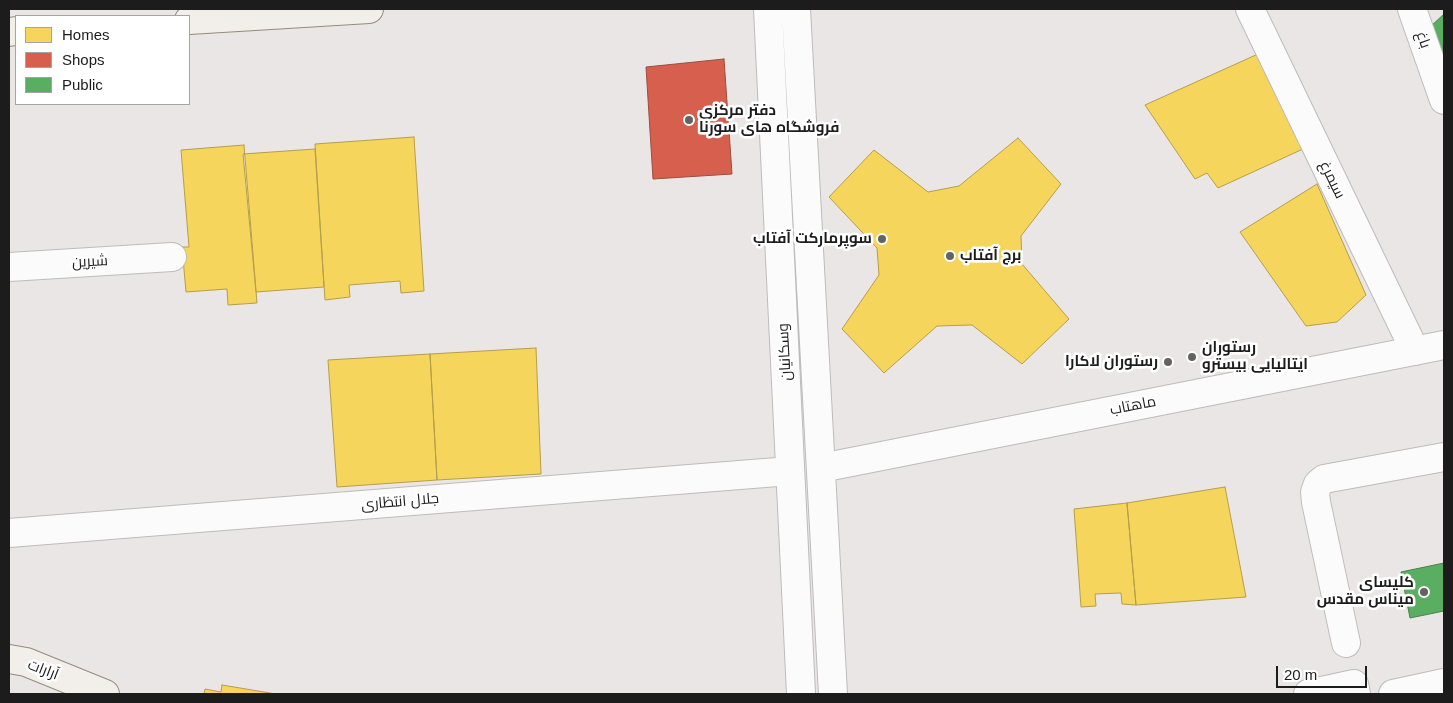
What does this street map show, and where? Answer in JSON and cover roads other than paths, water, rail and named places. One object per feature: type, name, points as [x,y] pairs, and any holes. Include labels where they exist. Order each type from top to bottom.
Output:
[{"type":"main road","points":[[190,20],[369,9]]},
{"type":"main road","name":"آرارات","points":[[9,659],[26,662],[105,694]]},
{"type":"street","name":"وسکانیان","points":[[768,9],[801,694]]},
{"type":"street","points":[[796,9],[833,694]]},
{"type":"street","name":"سیمرغ","points":[[1250,9],[1415,351]]},
{"type":"street","name":"باغ","points":[[1412,9],[1444,100]]},
{"type":"street","name":"شیرین","points":[[9,267],[172,257]]},
{"type":"street","name":"ماهتاب","points":[[821,468],[1444,345]]},
{"type":"street","points":[[1346,643],[1316,502],[1315,492],[1318,484],[1324,479],[1444,457]]},
{"type":"street","name":"جلال انتظاری","points":[[9,533],[790,471]]},
{"type":"street","points":[[1393,694],[1444,683]]},
{"type":"street","points":[[1308,694],[1355,689]]},
{"type":"place","name":"دفتر مرکزی فروشگاه های سورنا","points":[[689,120]]},
{"type":"place","name":"سوپرمارکت آفتاب","points":[[882,239]]},
{"type":"place","name":"برج آفتاب","points":[[950,256]]},
{"type":"place","name":"رستوران ایتالیایی بیسترو","points":[[1192,357]]},
{"type":"place","name":"رستوران لاکارا","points":[[1168,362]]},
{"type":"place","name":"کلیسای میناس مقدس","points":[[1424,592]]}]
